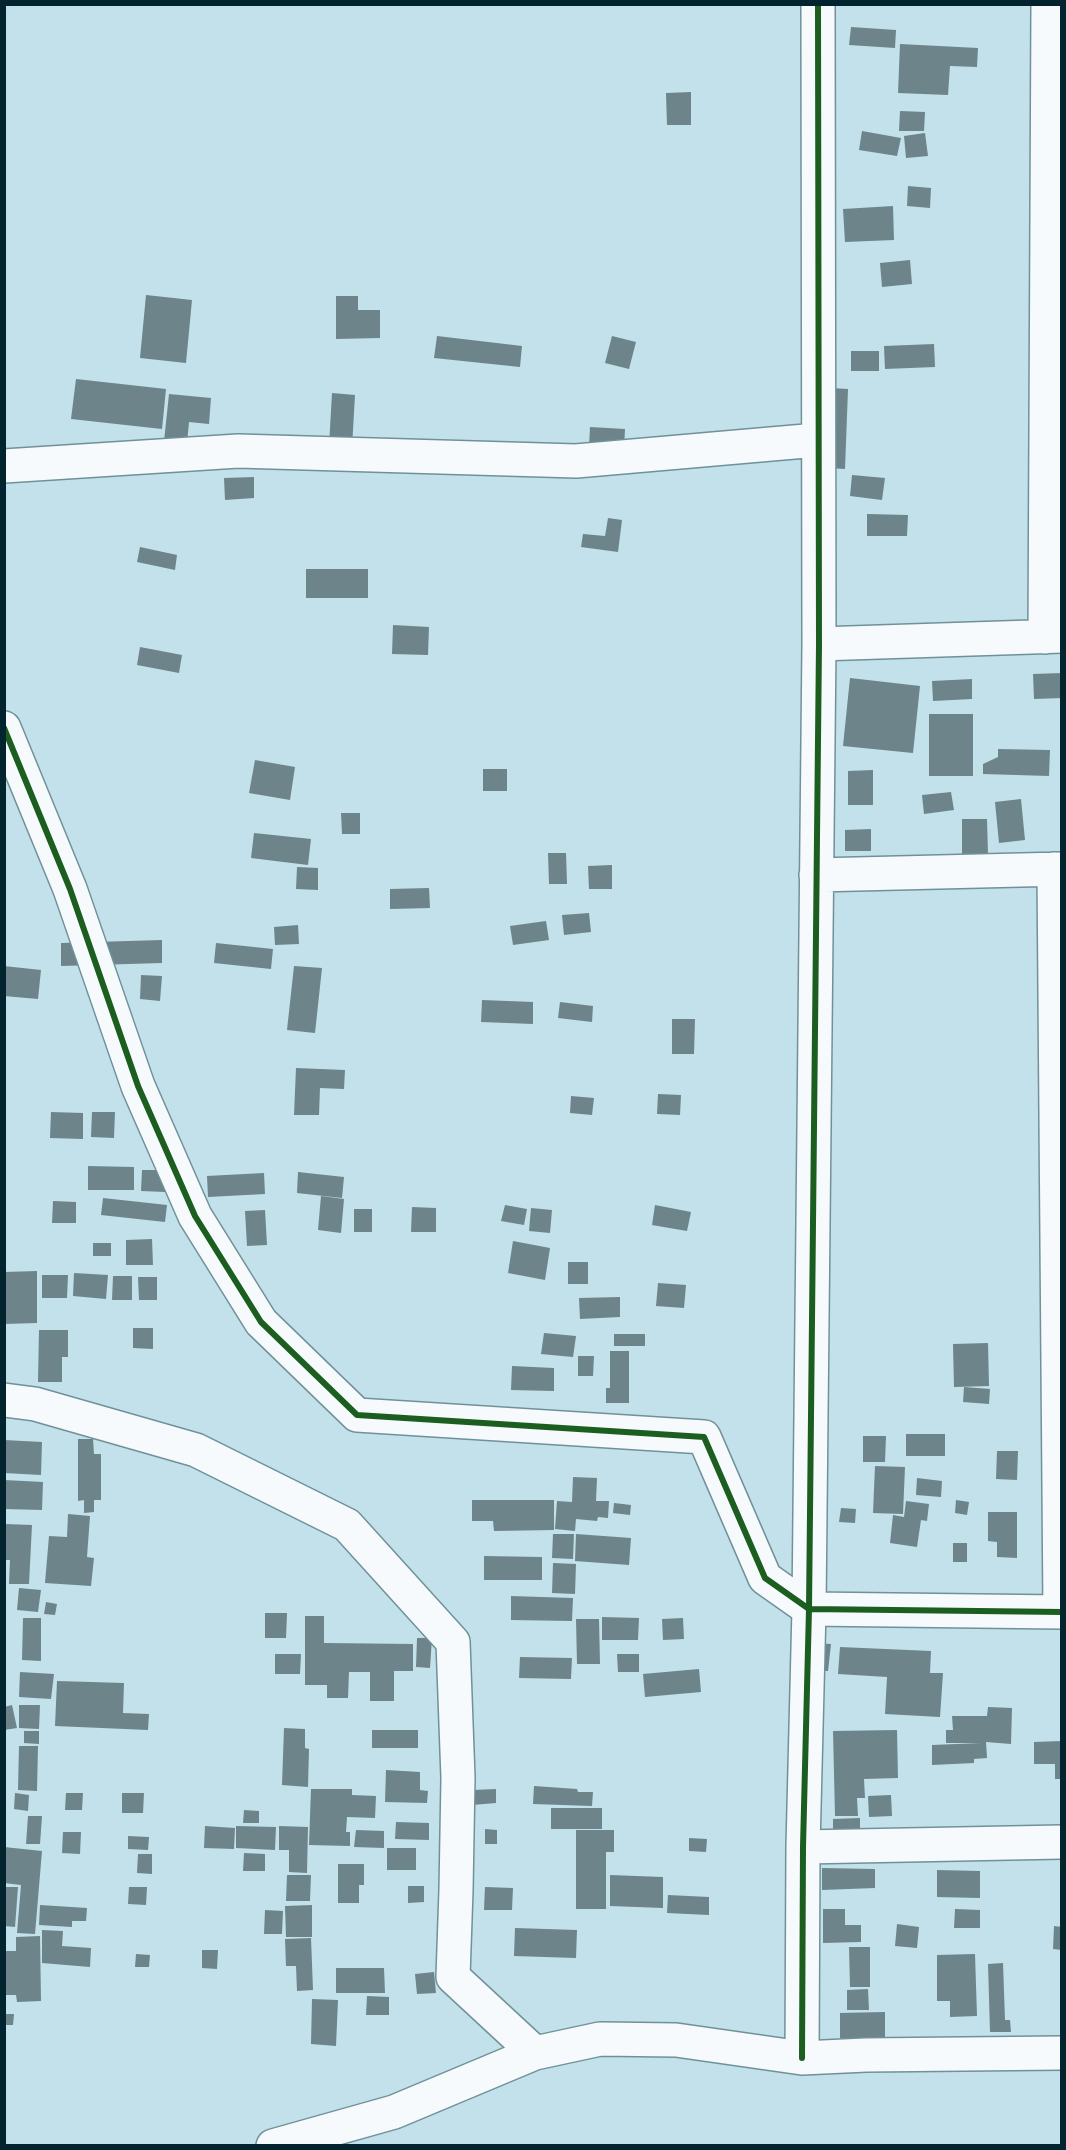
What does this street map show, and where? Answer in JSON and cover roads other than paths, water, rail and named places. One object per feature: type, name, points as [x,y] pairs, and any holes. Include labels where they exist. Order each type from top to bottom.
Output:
[{"type":"street","points":[[802,2058],[819,644],[818,4]]},
{"type":"street","points":[[819,644],[1053,636],[1048,4]]},
{"type":"street","points":[[4,466],[238,451],[576,461],[817,441]]},
{"type":"street","points":[[4,728],[70,889],[138,1086],[195,1216],[261,1322],[357,1415],[704,1437],[765,1578],[809,1609],[1061,1612],[1058,869],[816,875]]},
{"type":"street","points":[[4,1400],[35,1404],[196,1450],[347,1525],[453,1642],[458,1778],[453,1977],[535,2053]]},
{"type":"street","points":[[803,1847],[1062,1842]]},
{"type":"street","points":[[273,2145],[393,2112],[535,2053],[600,2039],[666,2040],[802,2058],[866,2055],[1062,2054]]}]
